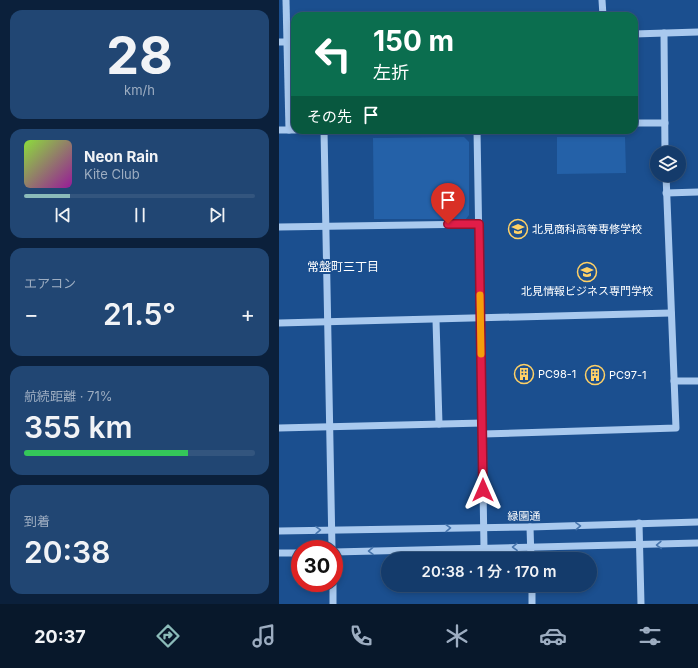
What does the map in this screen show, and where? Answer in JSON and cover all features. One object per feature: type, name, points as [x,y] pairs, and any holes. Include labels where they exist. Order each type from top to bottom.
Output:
[{"type":"street","points":[[286,0],[283,42],[291,120]]},
{"type":"street","points":[[602,0],[603,12]]},
{"type":"street","points":[[638,34],[698,32]]},
{"type":"street","points":[[663,33],[665,146]]},
{"type":"street","points":[[638,123],[665,123]]},
{"type":"street","points":[[279,130],[291,130]]},
{"type":"street","points":[[325,134],[332,540]]},
{"type":"street","points":[[477,134],[484,548]]},
{"type":"street","points":[[483,434],[676,428],[666,182]]},
{"type":"street","points":[[666,193],[698,192]]},
{"type":"street","points":[[279,227],[479,224]]},
{"type":"street","points":[[279,323],[671,313]]},
{"type":"street","points":[[436,320],[439,424]]},
{"type":"street","points":[[674,381],[698,381]]},
{"type":"street","points":[[279,428],[483,423]]},
{"type":"street","name":"緑園通","points":[[279,531],[530,527],[698,522]]},
{"type":"street","points":[[639,524],[641,604]]},
{"type":"street","points":[[530,527],[531,552]]},
{"type":"street","points":[[343,552],[698,543]]},
{"type":"street","points":[[279,553],[291,553]]},
{"type":"street","points":[[333,592],[333,604]]},
{"type":"street","points":[[532,592],[532,604]]},
{"type":"shaded area","points":[[464,137],[469,142],[469,215],[466,219],[374,219],[373,138]]},
{"type":"shaded area","points":[[557,137],[625,137],[626,173],[557,174]]},
{"type":"slow traffic","points":[[480,295],[481,354]]},
{"type":"place","name":"北見商科高等専修学校","points":[[518,229]]},
{"type":"place","name":"北見情報ビジネス専門学校","points":[[587,272]]},
{"type":"place","name":"PC98-1","points":[[524,374]]},
{"type":"place","name":"PC97-1","points":[[595,375]]},
{"type":"district","name":"常盤町三丁目","points":[[343,267]]},
{"type":"route","points":[[448,224],[479,224],[483,490]]}]
